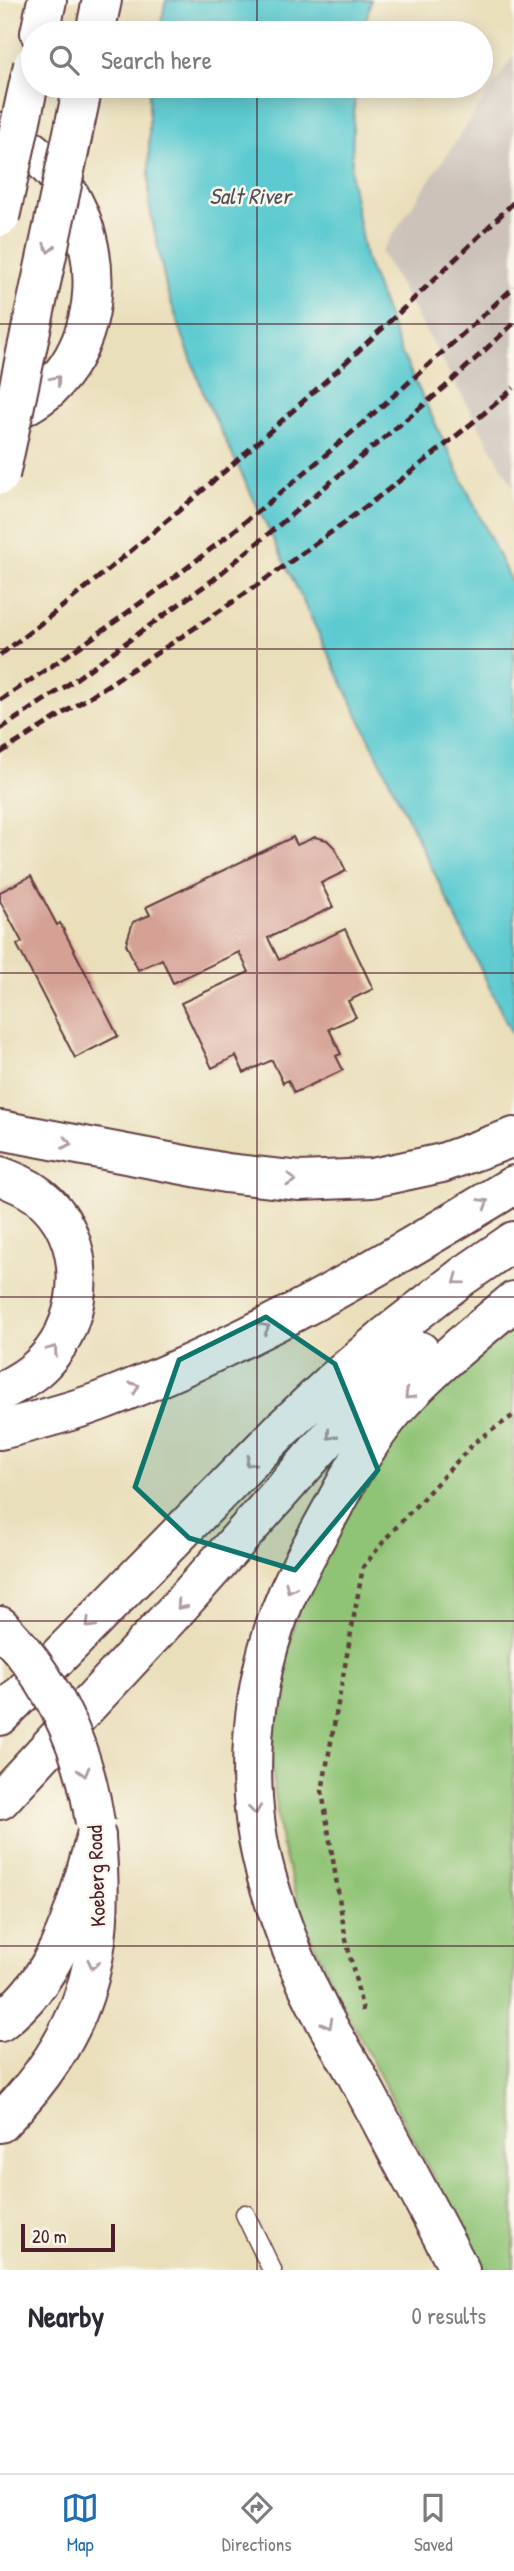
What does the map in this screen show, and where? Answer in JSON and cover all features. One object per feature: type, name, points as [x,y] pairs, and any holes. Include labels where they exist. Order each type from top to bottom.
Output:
[{"type":"main road","points":[[43,21],[47,0]]},
{"type":"main road","points":[[98,21],[102,0]]},
{"type":"main road","points":[[0,217],[26,98]]},
{"type":"main road","points":[[0,475],[80,98]]},
{"type":"main road","points":[[0,132],[23,144],[38,157],[53,171],[68,192],[85,231],[91,253],[94,295],[85,333],[61,375],[39,397],[0,418]]},
{"type":"main road","points":[[0,1130],[226,1173],[300,1181],[372,1178],[442,1163],[514,1137]]},
{"type":"main road","points":[[0,1175],[40,1196],[62,1224],[72,1244],[78,1286],[67,1328],[58,1345],[30,1375],[0,1392]]},
{"type":"main road","points":[[0,1430],[100,1402],[230,1347],[391,1260],[514,1185]]},
{"type":"main road","points":[[0,1716],[281,1430],[331,1383],[463,1276],[514,1241]]},
{"type":"main road","points":[[0,1800],[177,1609],[357,1406],[470,1309],[514,1280]]},
{"type":"main road","points":[[460,2270],[328,2026],[304,1978],[282,1923],[266,1875],[254,1806],[253,1734],[259,1688],[269,1647],[286,1598],[364,1451],[398,1406],[457,1348],[514,1301]]},
{"type":"main road","name":"Koeberg Road","points":[[0,2123],[41,2076],[68,2036],[93,1967],[99,1925],[100,1883],[91,1799],[70,1731],[53,1694],[10,1637]]},
{"type":"main road","points":[[0,2022],[31,1993],[47,1973],[60,1949],[72,1919],[95,1830]]},
{"type":"lane","points":[[245,2214],[272,2270]]},
{"type":"path","points":[[363,2013],[345,1935],[322,1791],[363,1567],[475,1442],[514,1415]]},
{"type":"highlighted area","points":[[266,1317],[335,1364],[378,1470],[295,1570],[189,1538],[135,1487],[179,1360]]},
{"type":"shaded area","points":[[514,55],[514,488],[381,252],[485,98],[493,98],[493,86]]},
{"type":"green space","points":[[514,1314],[514,2270],[482,2270],[339,1998],[304,1922],[281,1843],[272,1768],[273,1730],[277,1692],[301,1598],[394,1433]]},
{"type":"water","points":[[166,0],[371,0],[366,21],[162,21]]},
{"type":"water","name":"Salt River","points":[[149,98],[354,98],[351,179],[365,257],[402,354],[514,588],[514,1038],[205,398],[167,291],[149,204]]},
{"type":"building","points":[[293,837],[297,845],[315,837],[327,840],[335,848],[346,871],[321,883],[333,907],[268,938],[279,960],[345,929],[373,989],[348,1001],[356,1017],[329,1029],[341,1054],[336,1056],[343,1070],[294,1093],[288,1080],[283,1083],[272,1060],[244,1073],[236,1056],[212,1068],[181,1003],[249,972],[239,952],[173,983],[162,959],[138,970],[126,944],[133,922],[150,915],[146,907]]},
{"type":"building","points":[[31,876],[57,925],[60,923],[118,1036],[75,1058],[17,945],[22,942],[0,901],[0,892]]},
{"type":"railway","points":[[0,655],[134,548],[264,436],[328,379],[514,202]]},
{"type":"railway","points":[[0,700],[136,606],[266,505],[392,398],[514,287]]},
{"type":"railway","points":[[0,729],[66,686],[214,579],[444,388],[514,323]]},
{"type":"railway","points":[[0,753],[199,625],[328,535],[391,488],[514,388]]}]
